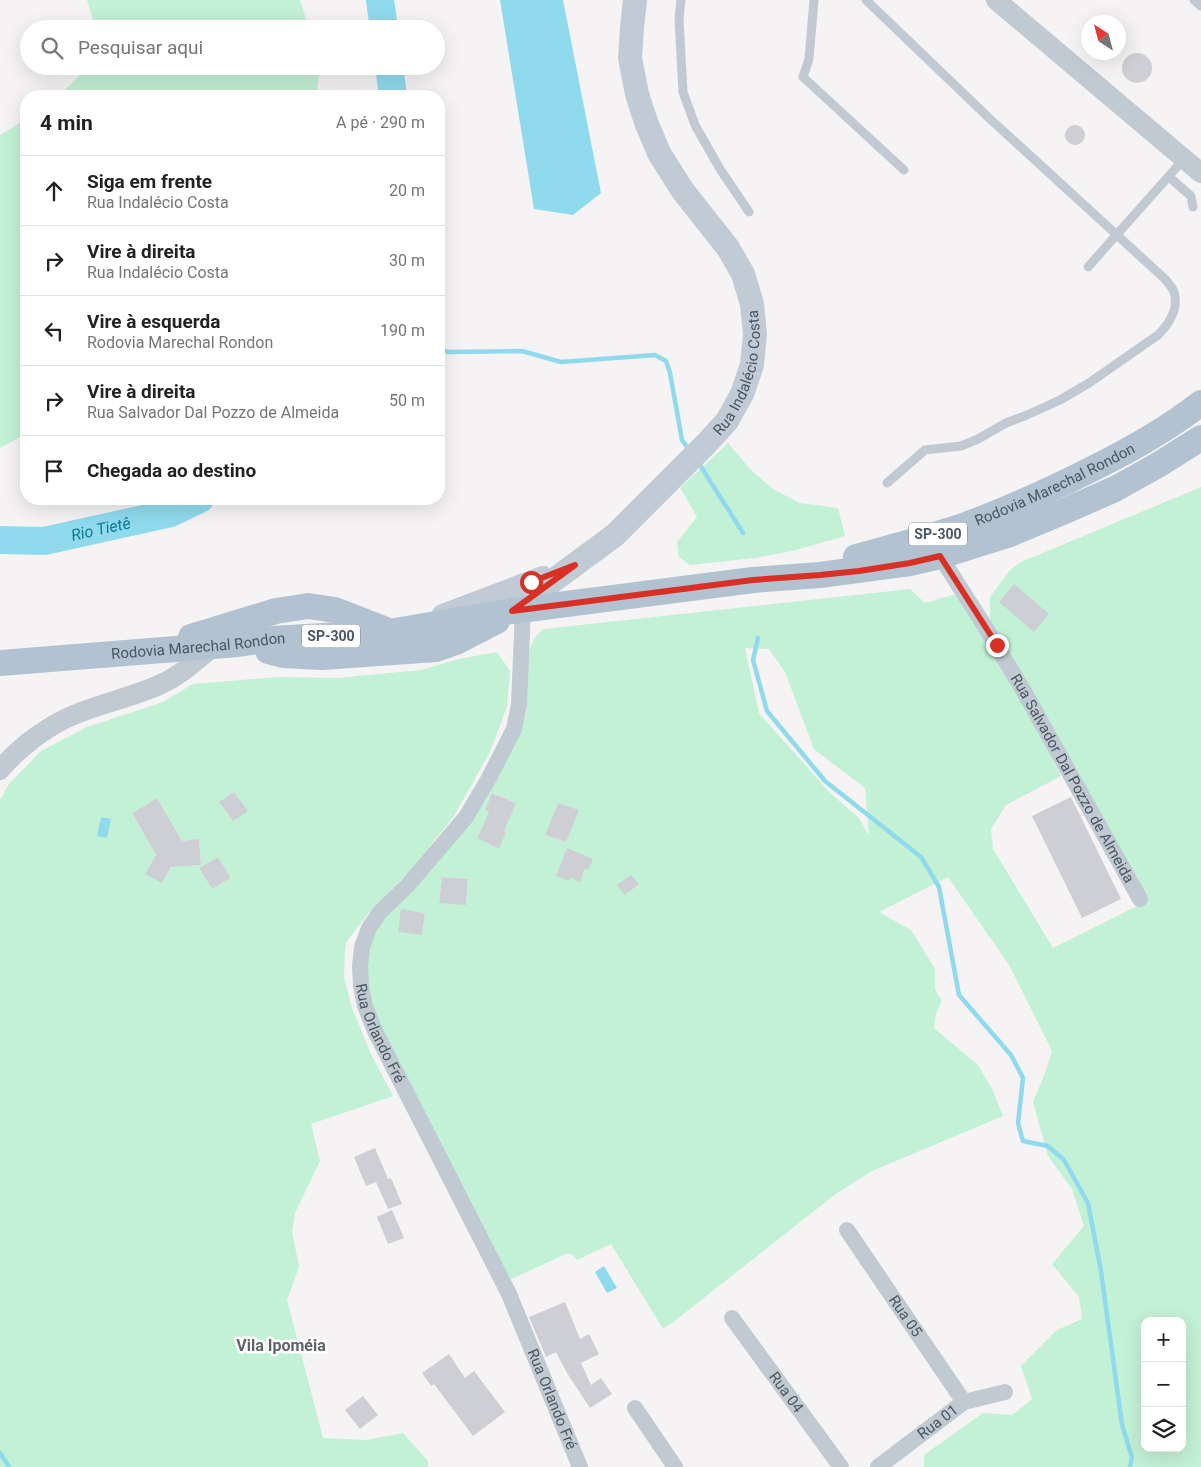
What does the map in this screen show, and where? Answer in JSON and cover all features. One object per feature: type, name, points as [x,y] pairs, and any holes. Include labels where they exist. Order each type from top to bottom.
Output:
[{"type":"main road","name":"Rua Indalécio Costa","points":[[517,610],[615,535],[706,444],[727,421],[742,394],[752,365],[755,334],[752,304],[743,274],[728,248],[683,191],[660,153],[646,122],[637,94],[630,58],[635,0]]},
{"type":"main road","name":"Rodovia Marechal Rondon","points":[[753,580],[851,559],[932,536],[966,524],[1060,485],[1113,458],[1154,435],[1201,402]]},
{"type":"main road","name":"Rodovia Marechal Rondon","points":[[0,663],[226,644],[278,647],[415,628],[517,610],[753,580],[849,572],[910,563],[940,556],[1010,534],[1115,489],[1201,438]]},
{"type":"main road","name":"Rua Indalécio Costa","points":[[415,628],[575,565]]},
{"type":"main road","points":[[150,650],[276,611],[308,606],[335,610],[389,632]]},
{"type":"main road","points":[[276,611],[268,625],[278,647],[322,657],[436,649],[456,642],[517,610]]},
{"type":"street","points":[[996,0],[1201,173]]},
{"type":"street","name":"Rua Salvador Dal Pozzo de Almeida","points":[[940,556],[1022,688],[1140,899]]},
{"type":"street","name":"Rua Orlando Fré","points":[[517,610],[519,705],[514,729],[489,778],[466,817],[408,886],[380,912],[369,928],[362,947],[360,966],[361,986],[365,1006],[375,1031],[508,1294],[580,1467]]},
{"type":"street","points":[[4,763],[41,734],[69,717],[159,685],[175,677],[226,644]]},
{"type":"street","name":"Rua 05","points":[[847,1230],[964,1402]]},
{"type":"street","name":"Rua 04","points":[[732,1318],[841,1467]]},
{"type":"street","name":"Rua 01","points":[[883,1466],[964,1402],[1005,1392]]},
{"type":"street","points":[[635,1408],[676,1467]]},
{"type":"lane","points":[[681,0],[679,19],[683,92],[695,125],[720,169],[749,212]]},
{"type":"lane","points":[[814,0],[809,59],[803,77],[904,170]]},
{"type":"lane","points":[[866,0],[989,118],[1165,279],[1174,291],[1175,303],[1168,326],[1089,383],[1060,400],[1006,422],[978,439],[961,446],[925,450],[887,483]]},
{"type":"lane","points":[[1194,0],[1201,6]]},
{"type":"lane","points":[[1088,268],[1184,159]]},
{"type":"lane","points":[[1169,177],[1192,196],[1194,207]]},
{"type":"green space","points":[[87,0],[300,0],[306,20],[93,20]]},
{"type":"green space","points":[[80,75],[319,75],[317,90],[65,90]]},
{"type":"green space","points":[[20,123],[20,437],[0,448],[0,135]]},
{"type":"green space","points":[[728,443],[749,468],[773,489],[800,503],[838,508],[845,536],[792,551],[755,558],[690,565],[679,557],[677,542],[697,517],[680,488]]},
{"type":"green space","points":[[1201,487],[1201,1467],[924,1467],[924,1455],[983,1413],[1012,1415],[1032,1399],[1021,1366],[1057,1330],[1082,1319],[1079,1297],[1052,1264],[1084,1226],[1072,1189],[1048,1156],[1033,1102],[1052,1051],[1009,965],[948,877],[879,912],[911,930],[935,969],[935,989],[942,1001],[936,1013],[934,1028],[978,1065],[992,1089],[1003,1116],[872,1171],[837,1193],[663,1329],[611,1244],[577,1260],[568,1253],[509,1280],[381,1028],[366,985],[367,949],[374,931],[521,729],[527,710],[527,665],[529,654],[532,644],[544,629],[910,589],[925,603],[956,594],[1018,691],[1061,776],[1006,805],[991,829],[993,849],[1053,948],[1143,903],[990,622],[990,597],[1010,570],[1021,562]],"holes":[[[745,648],[769,649],[785,672],[814,749],[865,788],[869,836],[859,818],[830,793],[759,713]],[[493,793],[516,803],[508,820],[485,810]],[[558,803],[578,810],[566,842],[545,835]],[[484,822],[506,832],[499,849],[477,838]],[[442,877],[468,879],[466,904],[439,902]],[[401,910],[425,913],[422,934]]]},
{"type":"green space","points":[[497,652],[510,671],[507,707],[490,752],[454,816],[409,872],[371,910],[347,941],[344,977],[352,1008],[371,1054],[393,1096],[311,1124],[320,1161],[295,1213],[292,1231],[299,1267],[287,1300],[323,1438],[366,1440],[403,1433],[428,1461],[428,1467],[0,1467],[0,800],[9,784],[41,751],[87,727],[163,702],[193,684],[277,677],[337,678],[421,670],[459,659]],"holes":[[[234,792],[247,811],[233,821],[219,802]],[[157,798],[182,841],[199,840],[201,865],[171,867],[162,883],[146,873],[156,855],[132,813]],[[218,857],[231,878],[212,889],[199,868]]]},
{"type":"water","points":[[500,0],[563,0],[601,193],[573,215],[534,209]]},
{"type":"water","points":[[101,817],[111,819],[107,838],[97,836]]},
{"type":"water","points":[[604,1266],[617,1288],[607,1293],[595,1272]]},
{"type":"building","points":[[1131,54],[1143,54],[1151,62],[1151,74],[1143,82],[1131,82],[1123,74],[1123,62]]},
{"type":"building","points":[[1075,125],[1082,128],[1085,135],[1082,142],[1075,145],[1068,142],[1065,135],[1068,128]]},
{"type":"building","points":[[1014,584],[1049,614],[1034,632],[999,602]]},
{"type":"building","points":[[234,792],[248,811],[233,821],[219,802]]},
{"type":"building","points":[[492,793],[516,803],[504,831],[506,832],[499,849],[477,838],[489,812],[485,810]]},
{"type":"building","points":[[1071,797],[1121,899],[1082,918],[1032,816]]},
{"type":"building","points":[[157,798],[182,841],[199,839],[201,865],[171,867],[162,883],[145,874],[156,855],[132,813]]},
{"type":"building","points":[[558,803],[579,810],[566,842],[545,835]]},
{"type":"building","points":[[567,848],[593,859],[588,870],[585,868],[580,882],[570,878],[569,881],[556,876]]},
{"type":"building","points":[[218,857],[231,878],[212,889],[199,868]]},
{"type":"building","points":[[631,875],[639,884],[625,895],[617,885]]},
{"type":"building","points":[[442,877],[468,879],[466,905],[439,903]]},
{"type":"building","points":[[401,909],[425,913],[422,935],[398,932]]},
{"type":"building","points":[[375,1148],[388,1179],[391,1178],[402,1204],[388,1209],[376,1182],[366,1186],[354,1157]]},
{"type":"building","points":[[392,1210],[404,1238],[388,1244],[377,1217]]},
{"type":"building","points":[[565,1302],[580,1339],[589,1334],[599,1354],[581,1363],[591,1385],[601,1378],[612,1394],[590,1408],[556,1352],[546,1357],[529,1317]]},
{"type":"building","points":[[449,1354],[465,1378],[474,1371],[505,1412],[473,1436],[434,1384],[431,1386],[422,1373]]},
{"type":"building","points":[[363,1396],[378,1415],[360,1429],[345,1410]]},
{"type":"waterway","name":"Rio Tietê","points":[[380,0],[383,20]]},
{"type":"waterway","name":"Rio Tietê","points":[[390,75],[392,90]]},
{"type":"waterway","points":[[445,351],[522,351],[561,362],[655,355],[666,361],[670,373],[682,440],[689,450]]},
{"type":"waterway","points":[[698,462],[743,533]]},
{"type":"waterway","name":"Rio Tietê","points":[[0,540],[44,541],[171,513],[188,505]]},
{"type":"waterway","points":[[758,638],[753,660],[767,711],[825,781],[921,857],[939,887],[959,995],[1011,1055],[1023,1078],[1018,1123],[1023,1141],[1048,1146],[1064,1160],[1088,1203],[1101,1271],[1122,1425],[1132,1457],[1130,1467]]},
{"type":"waterway","points":[[0,1453],[9,1467]]},
{"type":"district","name":"Vila Ipoméia","points":[[281,1345]]},
{"type":"route","points":[[531,582],[575,565],[512,611],[753,580],[859,571],[940,556],[997,645]]}]
